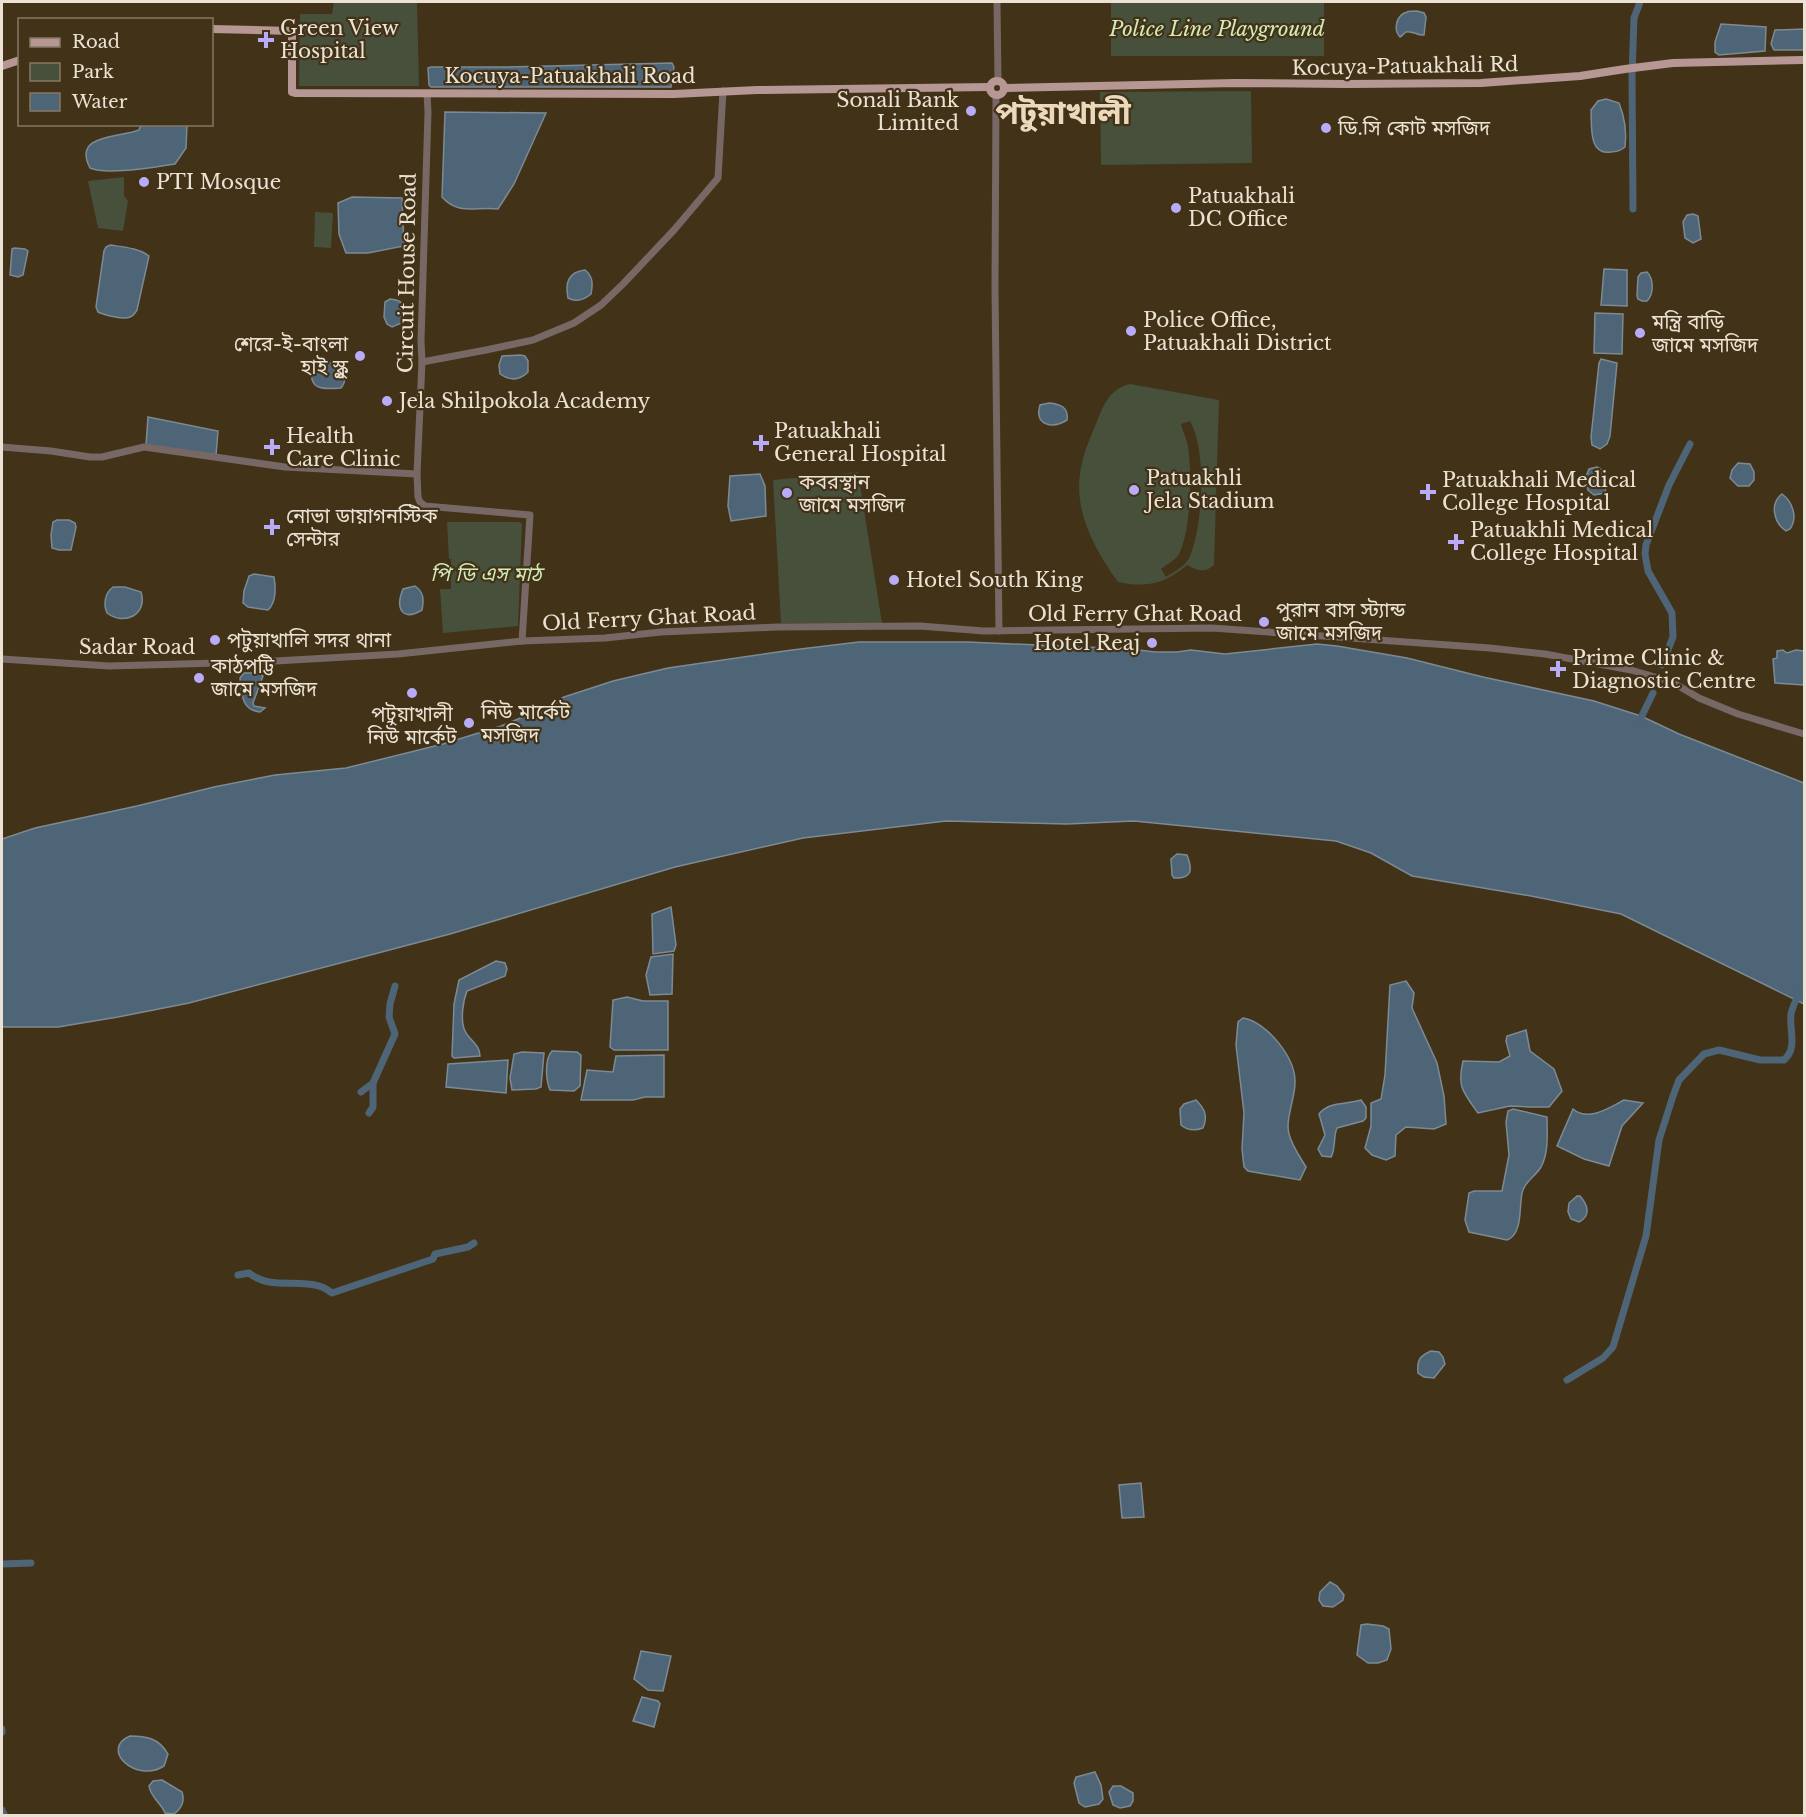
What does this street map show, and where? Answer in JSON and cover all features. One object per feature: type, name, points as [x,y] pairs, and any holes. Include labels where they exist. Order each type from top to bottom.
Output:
[{"type":"main road","name":"Kocuya-Patuakhali Road","points":[[213,29],[292,31],[292,92],[296,93],[674,94],[723,91],[990,87]]},
{"type":"main road","name":"Kocuya-Patuakhali Rd","points":[[1005,88],[1235,83],[1481,83],[1548,80],[1642,66],[1708,61],[1804,60]]},
{"type":"main road","points":[[2,66],[18,61]]},
{"type":"main road","points":[[998,81],[1004,84],[1005,88],[1004,92],[996,95],[990,87],[998,81]]},
{"type":"street","points":[[997,2],[998,81]]},
{"type":"street","points":[[422,362],[533,340],[574,323],[601,305],[674,230],[718,178],[723,91]]},
{"type":"street","name":"Circuit House Road","points":[[427,93],[418,497],[425,506],[530,515],[522,641]]},
{"type":"street","points":[[996,95],[995,289],[999,631]]},
{"type":"street","points":[[2,447],[90,457],[102,457],[144,447],[285,467],[417,474]]},
{"type":"street","name":"Old Ferry Ghat Road","points":[[488,644],[605,638],[661,632],[777,627],[920,626],[999,631],[1212,628],[1545,654],[1631,670],[1672,682],[1699,698],[1738,714],[1804,734]]},
{"type":"street","name":"Sadar Road","points":[[2,659],[98,666],[157,666],[398,654],[488,644]]},
{"type":"green space","points":[[334,2],[417,2],[419,86],[299,86],[300,14],[332,14]]},
{"type":"green space","name":"Police Line Playground","points":[[1111,2],[1324,2],[1324,56],[1111,56]]},
{"type":"green space","points":[[1251,91],[1252,163],[1101,165],[1100,92]]},
{"type":"green space","points":[[124,177],[124,196],[128,201],[123,231],[98,228],[88,181]]},
{"type":"green space","points":[[315,212],[333,213],[331,248],[314,247]]},
{"type":"green space","name":"Patuakhli Jela Stadium","points":[[1130,384],[1219,400],[1214,565],[1207,570],[1197,570],[1187,565],[1171,577],[1155,583],[1138,585],[1118,582],[1100,555],[1086,526],[1079,495],[1082,463],[1105,404],[1117,389]],"holes":[[[1190,421],[1195,434],[1201,468],[1198,526],[1188,560],[1166,577],[1161,569],[1179,554],[1188,517],[1189,458],[1181,424]]]},
{"type":"green space","points":[[858,472],[882,623],[781,623],[773,480]]},
{"type":"green space","name":"পি ডি এস মাঠ","points":[[447,522],[519,522],[522,524],[518,626],[443,633],[440,589],[451,589]]},
{"type":"water","points":[[1409,11],[1424,13],[1426,17],[1424,35],[1406,32],[1400,37],[1397,31],[1398,19]]},
{"type":"water","points":[[1721,24],[1766,27],[1765,51],[1719,55],[1715,52],[1715,42]]},
{"type":"water","points":[[1804,29],[1804,50],[1774,50],[1771,44],[1775,30]]},
{"type":"water","points":[[672,63],[674,67],[671,87],[431,87],[428,68],[431,67]]},
{"type":"water","points":[[1606,99],[1619,103],[1624,119],[1625,147],[1617,151],[1604,152],[1598,149],[1593,138],[1591,110],[1598,101]]},
{"type":"water","points":[[445,112],[546,113],[514,184],[498,209],[461,208],[448,203],[442,197]]},
{"type":"water","points":[[141,126],[187,126],[186,148],[175,164],[119,171],[90,168],[86,157],[87,149],[92,143],[139,130]]},
{"type":"water","points":[[352,197],[402,198],[404,246],[368,253],[346,253],[339,234],[338,203]]},
{"type":"water","points":[[1687,215],[1698,216],[1701,239],[1693,243],[1685,238],[1683,222]]},
{"type":"water","points":[[110,245],[136,250],[149,256],[137,310],[127,318],[98,312],[96,307],[104,251]]},
{"type":"water","points":[[12,249],[28,251],[23,275],[18,277],[10,275]]},
{"type":"water","points":[[1604,269],[1627,270],[1627,306],[1601,305]]},
{"type":"water","points":[[585,270],[592,280],[591,294],[580,300],[568,298],[569,279],[575,273]]},
{"type":"water","points":[[1647,272],[1651,278],[1652,291],[1647,301],[1642,301],[1637,296],[1638,277],[1641,273]]},
{"type":"water","points":[[390,299],[402,303],[405,309],[404,322],[392,327],[387,324],[384,317],[385,302]]},
{"type":"water","points":[[1595,313],[1623,314],[1622,354],[1594,353]]},
{"type":"water","points":[[502,356],[525,356],[528,361],[528,372],[514,379],[500,374],[499,365]]},
{"type":"water","points":[[1601,359],[1617,363],[1610,436],[1607,444],[1600,449],[1592,445],[1591,437]]},
{"type":"water","points":[[311,360],[343,365],[345,377],[341,388],[325,388],[316,385],[311,376]]},
{"type":"water","points":[[1049,403],[1063,407],[1067,412],[1067,420],[1051,425],[1042,421],[1039,412],[1040,405]]},
{"type":"water","points":[[148,417],[218,431],[216,455],[146,445]]},
{"type":"water","points":[[1738,463],[1750,464],[1754,472],[1754,480],[1749,486],[1738,486],[1730,478],[1732,470]]},
{"type":"water","points":[[1597,467],[1604,472],[1607,481],[1605,493],[1594,495],[1588,490],[1585,479],[1589,469]]},
{"type":"water","points":[[760,474],[765,486],[766,516],[731,521],[728,506],[730,476]]},
{"type":"water","points":[[1782,494],[1789,501],[1794,515],[1790,529],[1786,531],[1778,523],[1774,508]]},
{"type":"water","points":[[69,520],[75,523],[71,550],[52,548],[53,522]]},
{"type":"water","points":[[254,574],[274,577],[275,595],[268,610],[248,607],[243,603],[249,576]]},
{"type":"water","points":[[415,586],[423,596],[422,610],[405,614],[400,607],[403,589]]},
{"type":"water","points":[[113,587],[125,587],[141,592],[141,607],[138,612],[127,618],[114,617],[107,613],[106,599]]},
{"type":"water","points":[[859,642],[968,642],[1155,652],[1191,650],[1225,654],[1317,644],[1407,658],[1594,701],[1641,716],[1679,734],[1804,783],[1804,1004],[1621,914],[1412,876],[1371,853],[1336,841],[1134,821],[1067,824],[946,821],[803,838],[675,867],[450,934],[189,1003],[58,1027],[2,1027],[2,839],[35,828],[214,787],[275,775],[346,768],[443,744],[501,726],[564,697],[613,681],[668,668]]},
{"type":"water","points":[[1783,650],[1787,653],[1796,650],[1804,651],[1804,685],[1775,683],[1773,659],[1777,658],[1777,651]]},
{"type":"water","points":[[244,673],[258,673],[263,676],[253,703],[254,706],[265,708],[260,712],[246,705],[240,678]]},
{"type":"water","points":[[1177,854],[1187,855],[1190,872],[1184,877],[1174,878],[1171,859]]},
{"type":"water","points":[[671,907],[676,945],[674,951],[653,954],[652,914]]},
{"type":"water","points":[[673,954],[672,994],[650,995],[646,975],[651,957]]},
{"type":"water","points":[[496,961],[505,963],[507,969],[505,976],[467,991],[463,1005],[463,1027],[478,1048],[480,1056],[454,1058],[452,1056],[454,1004],[459,980]]},
{"type":"water","points":[[1406,981],[1414,993],[1412,1008],[1437,1063],[1444,1096],[1446,1124],[1434,1129],[1406,1127],[1396,1135],[1395,1156],[1386,1160],[1372,1155],[1365,1148],[1371,1126],[1371,1103],[1381,1099],[1385,1075],[1390,985]]},
{"type":"water","points":[[627,997],[643,1001],[668,1001],[668,1050],[614,1050],[610,1047],[613,1000]]},
{"type":"water","points":[[1243,1018],[1261,1026],[1270,1034],[1291,1063],[1295,1083],[1288,1128],[1292,1143],[1306,1167],[1300,1180],[1248,1171],[1244,1167],[1242,1149],[1244,1113],[1236,1045],[1238,1022]]},
{"type":"water","points":[[1526,1030],[1530,1051],[1554,1069],[1562,1091],[1549,1107],[1510,1106],[1478,1113],[1468,1100],[1461,1083],[1463,1061],[1499,1062],[1510,1056],[1507,1036]]},
{"type":"water","points":[[552,1051],[577,1052],[581,1055],[580,1086],[574,1091],[550,1090],[546,1070]]},
{"type":"water","points":[[544,1053],[541,1087],[512,1090],[510,1078],[514,1054]]},
{"type":"water","points":[[664,1055],[664,1097],[645,1097],[633,1100],[581,1100],[587,1070],[613,1072],[616,1056]]},
{"type":"water","points":[[508,1060],[506,1093],[446,1087],[448,1064]]},
{"type":"water","points":[[1196,1100],[1205,1113],[1205,1124],[1203,1128],[1194,1130],[1181,1125],[1180,1109],[1184,1104]]},
{"type":"water","points":[[1361,1100],[1366,1107],[1366,1118],[1363,1121],[1337,1128],[1331,1157],[1322,1156],[1318,1149],[1325,1135],[1319,1114],[1333,1105]]},
{"type":"water","points":[[1624,1100],[1643,1103],[1622,1126],[1609,1166],[1584,1159],[1557,1146],[1573,1109],[1579,1113],[1592,1114]]},
{"type":"water","points":[[1513,1109],[1547,1117],[1547,1142],[1541,1167],[1523,1189],[1516,1232],[1507,1240],[1469,1232],[1465,1220],[1469,1193],[1502,1191],[1509,1155],[1506,1122],[1508,1111]]},
{"type":"water","points":[[1577,1196],[1583,1199],[1587,1210],[1583,1220],[1579,1222],[1571,1219],[1568,1212],[1569,1203]]},
{"type":"water","points":[[1431,1351],[1439,1352],[1445,1364],[1434,1378],[1424,1377],[1418,1373],[1420,1359]]},
{"type":"water","points":[[1141,1483],[1144,1517],[1122,1518],[1119,1485]]},
{"type":"water","points":[[1330,1582],[1337,1586],[1344,1595],[1343,1600],[1333,1607],[1323,1606],[1319,1600],[1320,1592]]},
{"type":"water","points":[[1367,1624],[1389,1629],[1391,1649],[1387,1660],[1368,1663],[1357,1655],[1361,1625]]},
{"type":"water","points":[[641,1651],[671,1656],[663,1691],[648,1690],[634,1679]]},
{"type":"water","points":[[642,1697],[658,1701],[660,1704],[654,1727],[633,1721]]},
{"type":"water","points":[[130,1736],[147,1737],[161,1744],[168,1754],[164,1766],[143,1771],[125,1763],[118,1749],[121,1742]]},
{"type":"water","points":[[1095,1772],[1101,1785],[1103,1799],[1099,1804],[1085,1807],[1079,1803],[1074,1783],[1076,1777]]},
{"type":"water","points":[[162,1780],[182,1792],[182,1804],[174,1814],[165,1813],[150,1790],[149,1786],[153,1781]]},
{"type":"water","points":[[1113,1786],[1121,1786],[1133,1793],[1130,1806],[1120,1808],[1113,1805],[1109,1792]]},
{"type":"waterway","points":[[1633,209],[1632,75],[1634,18],[1640,2]]},
{"type":"waterway","points":[[1662,665],[1673,637],[1672,613],[1648,571],[1646,545],[1669,485],[1690,444]]},
{"type":"waterway","points":[[1638,724],[1653,693]]},
{"type":"waterway","points":[[1567,1380],[1603,1358],[1613,1347],[1646,1236],[1659,1140],[1679,1080],[1704,1054],[1719,1050],[1760,1060],[1784,1060],[1792,1044],[1792,1010],[1804,983]]},
{"type":"waterway","points":[[361,1092],[373,1083],[395,1034],[389,1017],[395,986]]},
{"type":"waterway","points":[[369,1113],[373,1107],[373,1083]]},
{"type":"waterway","points":[[238,1275],[249,1273],[274,1283],[310,1284],[323,1287],[332,1293],[433,1259],[435,1254],[468,1247],[474,1243]]},
{"type":"waterway","points":[[2,1564],[31,1563]]},
{"type":"waterway","points":[[2,1810],[5,1816]]},
{"type":"place","name":"Green View Hospital","points":[[266,40]]},
{"type":"place","name":"Sonali Bank Limited","points":[[971,111]]},
{"type":"place","name":"ডি.সি কোট মসজিদ","points":[[1326,128]]},
{"type":"place","name":"PTI Mosque","points":[[144,182]]},
{"type":"place","name":"Patuakhali DC Office","points":[[1176,208]]},
{"type":"place","name":"Police Office, Patuakhali District","points":[[1131,331]]},
{"type":"place","name":"মন্ত্রি বাড়ি জামে মসজিদ","points":[[1640,333]]},
{"type":"place","name":"শেরে-ই-বাংলা হাই স্কুল","points":[[360,356]]},
{"type":"place","name":"Jela Shilpokola Academy","points":[[387,401]]},
{"type":"place","name":"Patuakhali General Hospital","points":[[761,443]]},
{"type":"place","name":"Health Care Clinic","points":[[272,447]]},
{"type":"place","name":"Patuakhli Jela Stadium","points":[[1134,490]]},
{"type":"place","name":"Patuakhali Medical College Hospital","points":[[1428,492]]},
{"type":"place","name":"কবরস্থান জামে মসজিদ","points":[[787,493]]},
{"type":"place","name":"নোভা ডায়াগনস্টিক সেন্টার","points":[[272,527]]},
{"type":"place","name":"Patuakhli Medical College Hospital","points":[[1456,542]]},
{"type":"place","name":"Hotel South King","points":[[894,580]]},
{"type":"place","name":"পুরান বাস স্ট্যান্ড জামে মসজিদ","points":[[1264,622]]},
{"type":"place","name":"পটুয়াখালি সদর থানা","points":[[215,640]]},
{"type":"place","name":"Hotel Reaj","points":[[1152,643]]},
{"type":"place","name":"Prime Clinic & Diagnostic Centre","points":[[1558,669]]},
{"type":"place","name":"কাঠপট্টি জামে মসজিদ","points":[[199,678]]},
{"type":"place","name":"পটুয়াখালী নিউ মার্কেট","points":[[412,693]]},
{"type":"place","name":"নিউ মার্কেট মসজিদ","points":[[469,723]]},
{"type":"district","name":"পটুয়াখালী","points":[[1063,113]]}]
